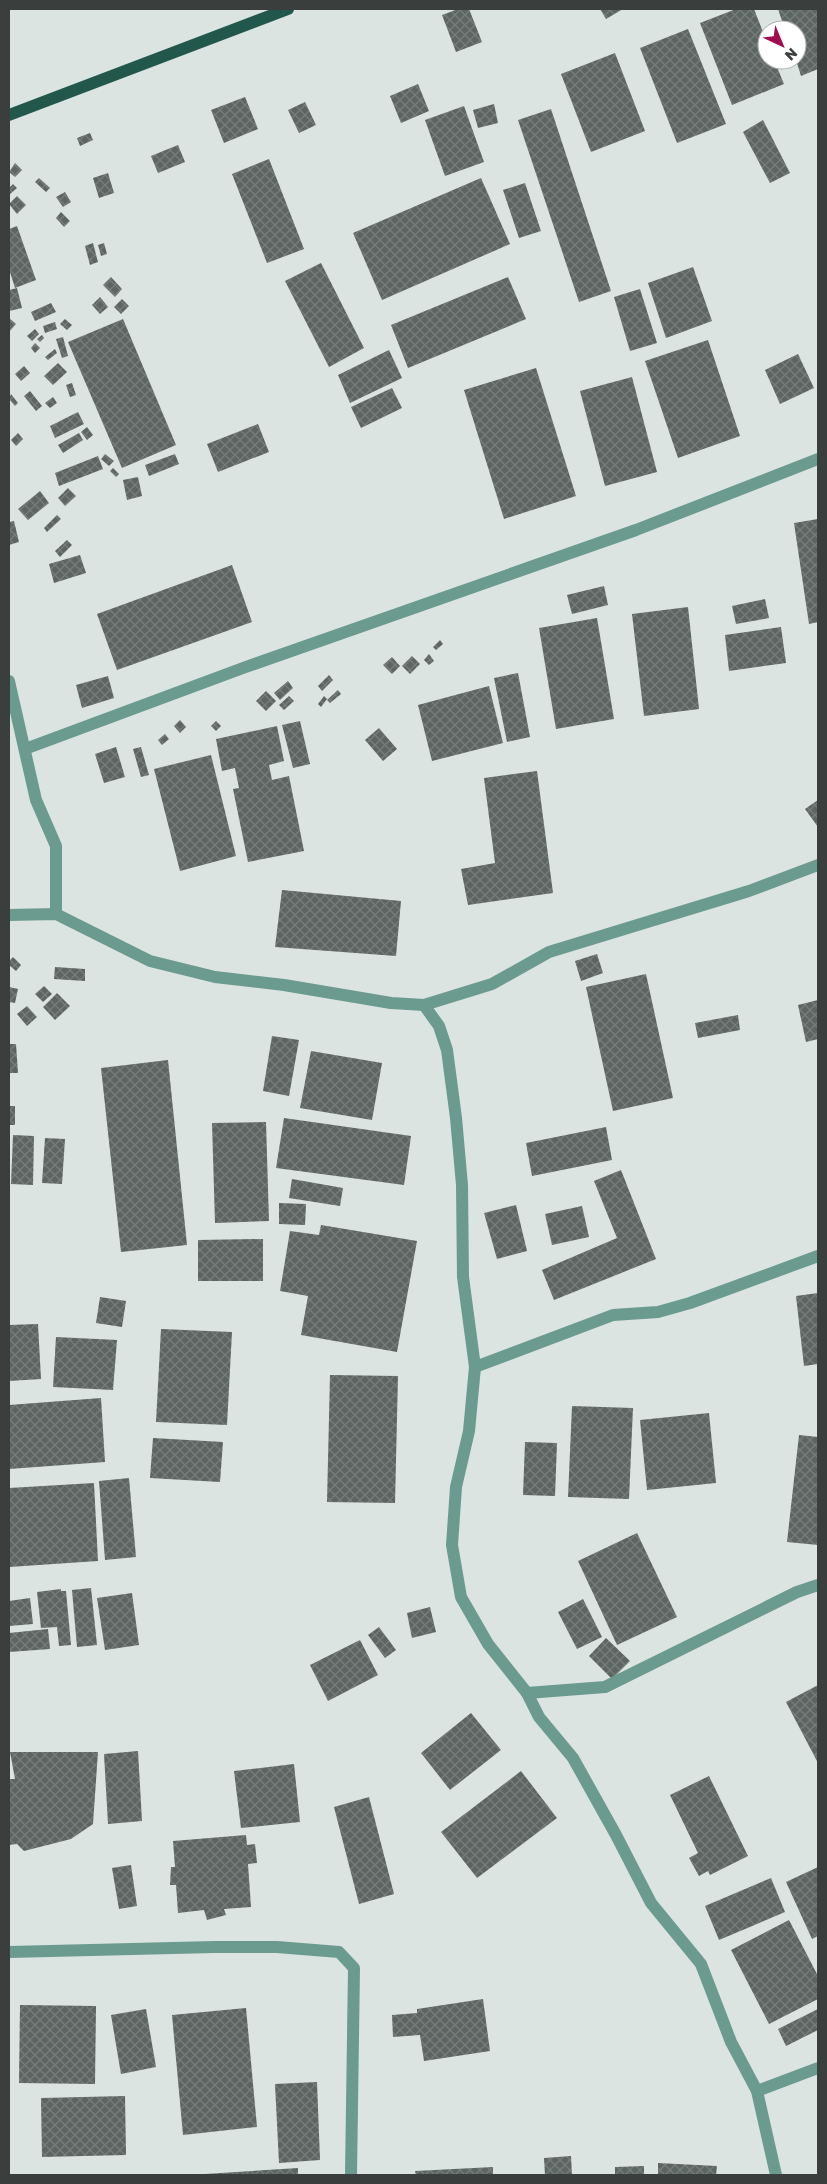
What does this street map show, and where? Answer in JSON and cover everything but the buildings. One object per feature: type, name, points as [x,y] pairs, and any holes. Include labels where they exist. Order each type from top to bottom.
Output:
[{"type":"main road","points":[[9,115],[288,9]]},
{"type":"street","points":[[26,749],[243,668],[636,530],[818,459]]},
{"type":"street","points":[[9,681],[26,749],[36,800],[56,846],[56,914]]},
{"type":"street","points":[[9,915],[56,914],[150,961],[215,977],[284,985],[391,1003],[424,1005],[492,984],[549,952],[749,891],[818,865]]},
{"type":"street","points":[[424,1005],[439,1026],[447,1050],[462,1185],[463,1277],[476,1367],[470,1432],[456,1487],[452,1545],[461,1597],[488,1644],[527,1693],[539,1717],[573,1758],[616,1835],[651,1904],[701,1964],[731,2042],[757,2090],[776,2175]]},
{"type":"street","points":[[476,1367],[614,1315],[658,1312],[818,1256]]},
{"type":"street","points":[[527,1693],[605,1687],[797,1592],[818,1586]]},
{"type":"street","points":[[9,1952],[214,1947],[277,1947],[339,1952],[354,1968],[351,2175]]},
{"type":"street","points":[[757,2090],[818,2068]]}]
